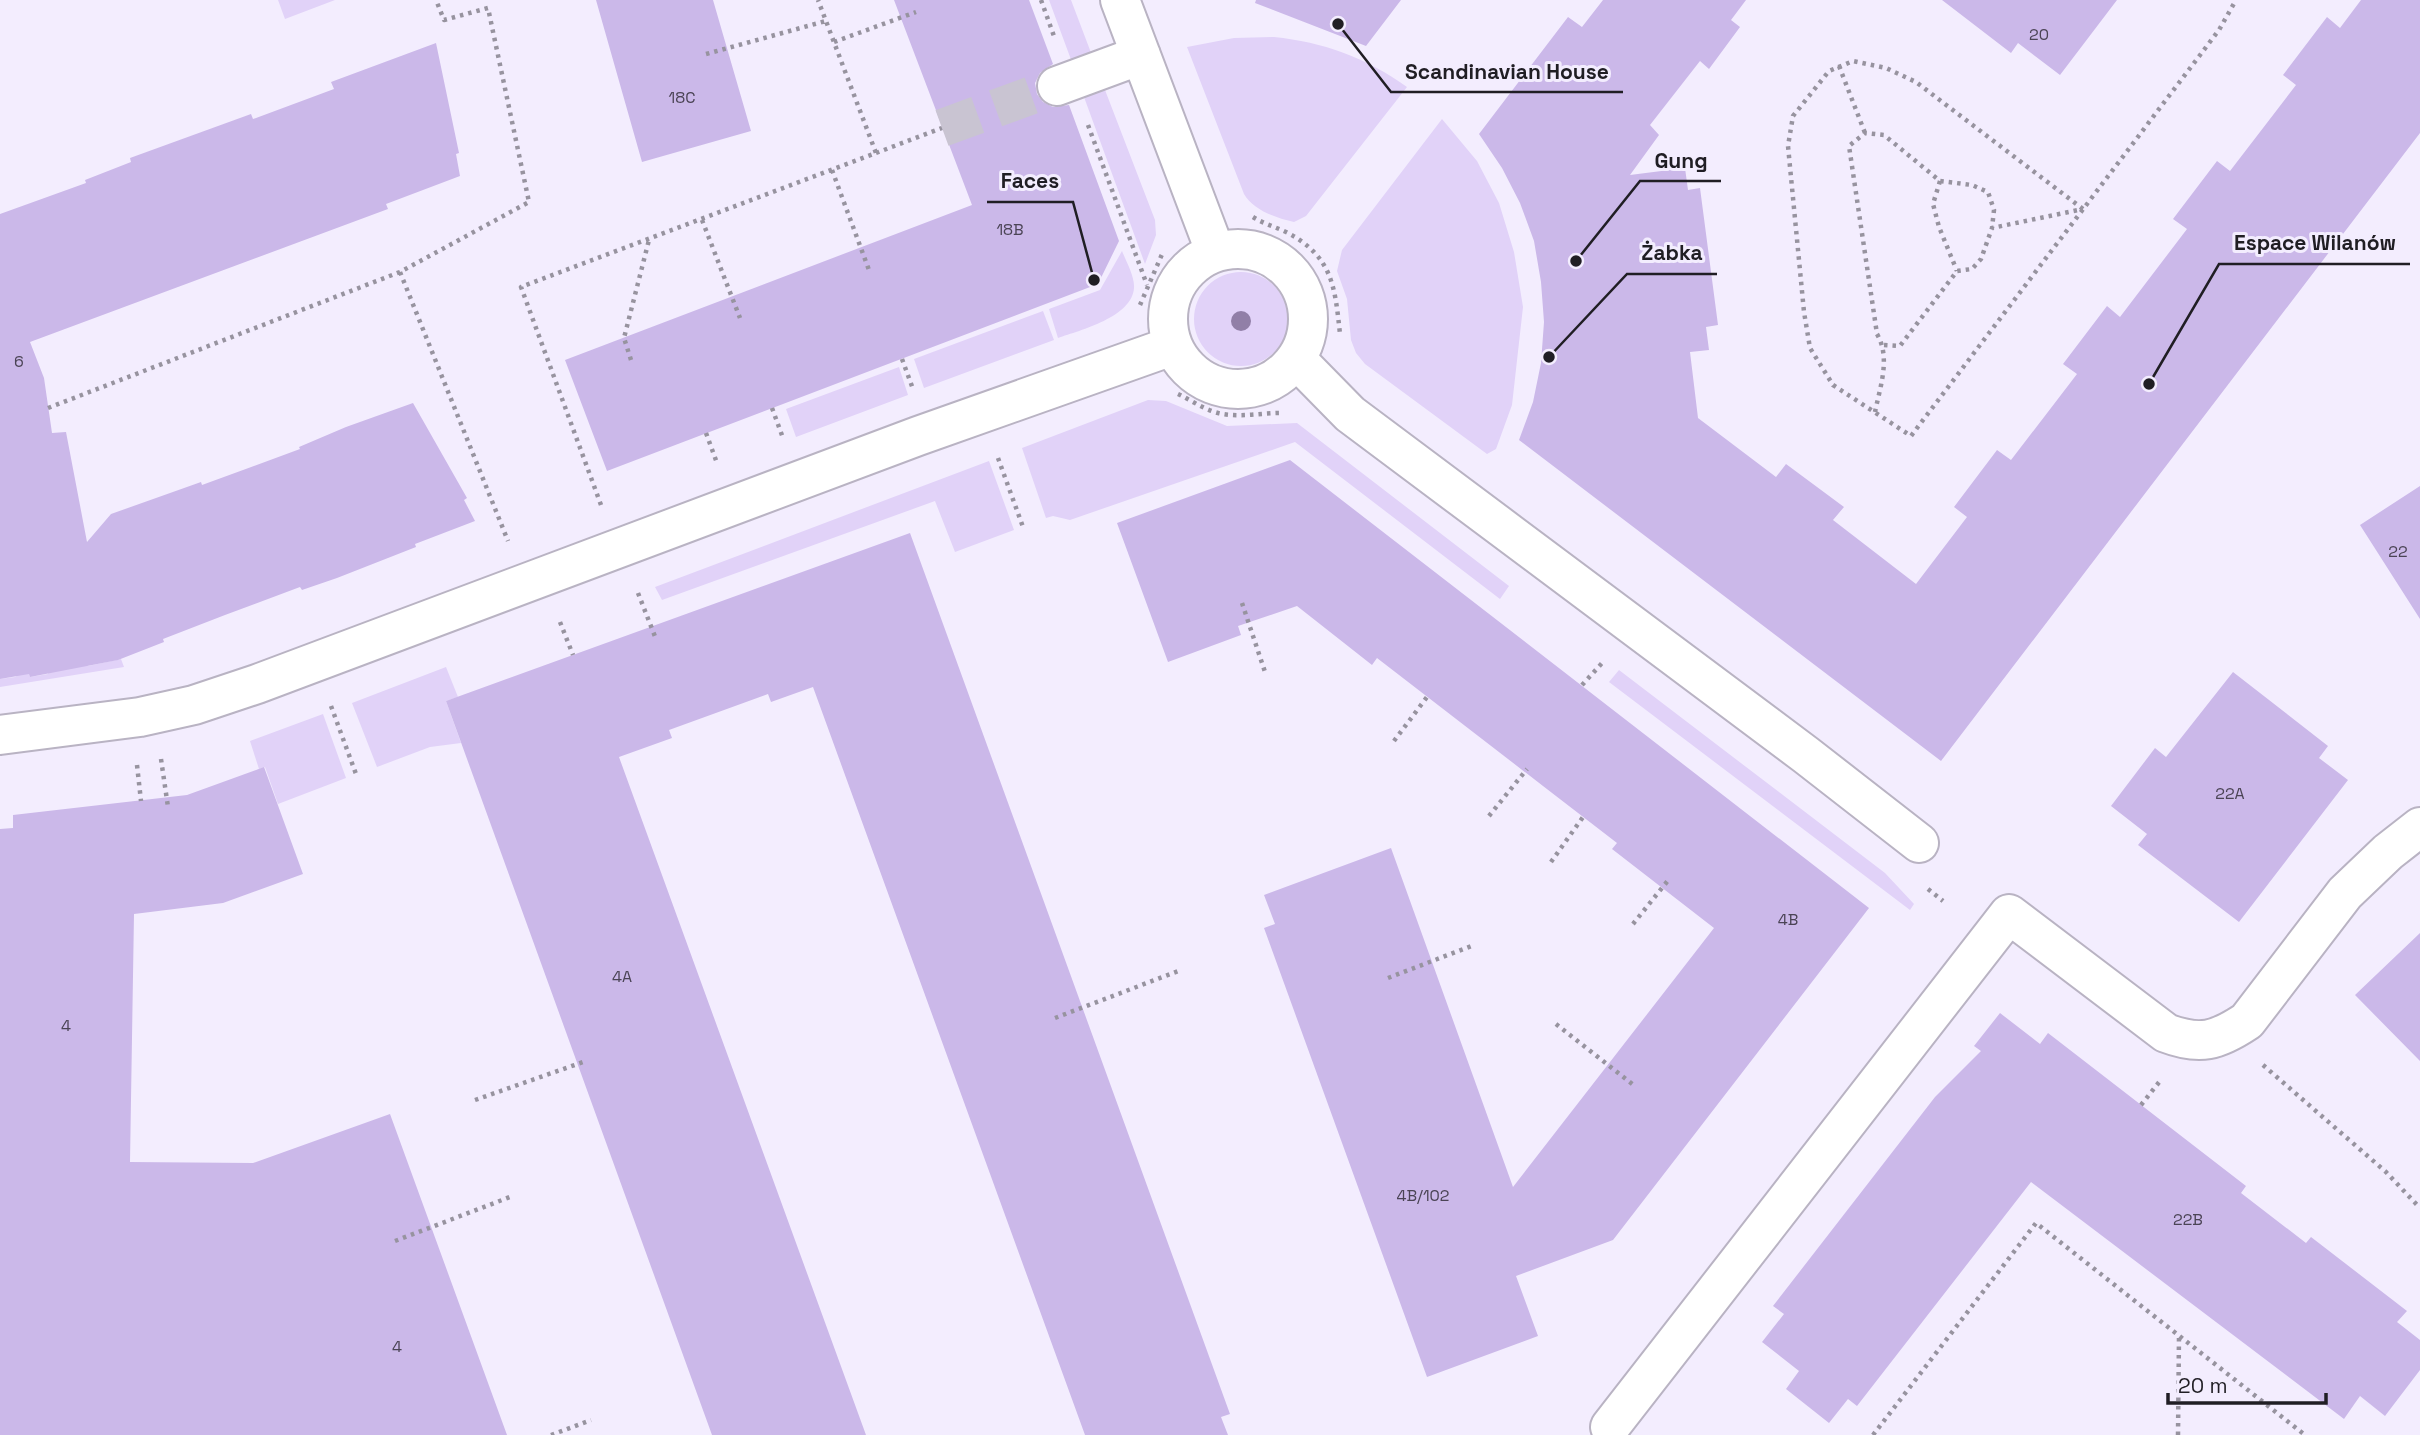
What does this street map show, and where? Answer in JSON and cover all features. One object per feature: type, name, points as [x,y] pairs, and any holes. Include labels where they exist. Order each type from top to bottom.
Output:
[{"type":"street","points":[[1119,0],[1215,251]]},
{"type":"street","points":[[1064,83],[1141,55]]},
{"type":"street","points":[[1241,247],[1266,253],[1287,267],[1302,287],[1310,312],[1307,337],[1297,360],[1278,377],[1255,388],[1230,389],[1206,382],[1186,367],[1172,346],[1167,317],[1174,289],[1191,266],[1215,251],[1241,247]]},
{"type":"street","points":[[0,735],[139,717],[194,705],[257,684],[930,432],[1172,346]]},
{"type":"street","points":[[1297,360],[1350,414],[1807,755],[1919,843]]},
{"type":"street","points":[[1610,1427],[2009,914],[2166,1033],[2186,1041],[2207,1041],[2227,1034],[2248,1021],[2345,893],[2388,852],[2420,827]]},
{"type":"path","points":[[48,408],[400,272],[529,202],[488,8],[444,20],[436,0]]},
{"type":"path","points":[[818,0],[876,153]]},
{"type":"path","points":[[2083,209],[1916,82],[1886,68],[1853,61],[1829,71],[1793,116],[1788,146],[1810,348],[1833,385],[1911,436],[2219,30],[2236,0]]},
{"type":"path","points":[[834,42],[916,12]]},
{"type":"path","points":[[706,54],[826,21]]},
{"type":"path","points":[[1839,66],[1865,133]]},
{"type":"path","points":[[1064,83],[1147,285]]},
{"type":"path","points":[[597,496],[521,287],[942,128]]},
{"type":"path","points":[[1875,412],[1884,365],[1884,345],[1877,334],[1849,146],[1865,133],[1884,135],[1940,181],[1972,185],[1988,192],[1994,210],[1992,228],[1981,259],[1972,270],[1957,271],[1900,346],[1884,345]]},
{"type":"path","points":[[832,170],[869,270]]},
{"type":"path","points":[[1940,181],[1933,204],[1939,227],[1957,271]]},
{"type":"path","points":[[1992,228],[2083,209]]},
{"type":"path","points":[[1245,212],[1262,223],[1287,232],[1316,253],[1332,278],[1343,343]]},
{"type":"path","points":[[702,220],[740,318]]},
{"type":"path","points":[[631,360],[624,338],[649,239]]},
{"type":"path","points":[[1133,313],[1142,302],[1166,242]]},
{"type":"path","points":[[400,272],[504,531]]},
{"type":"path","points":[[902,359],[909,378]]},
{"type":"path","points":[[1172,393],[1220,414],[1286,413]]},
{"type":"path","points":[[772,408],[780,428]]},
{"type":"path","points":[[706,433],[713,452]]},
{"type":"path","points":[[995,449],[1023,527]]},
{"type":"path","points":[[635,585],[656,639]]},
{"type":"path","points":[[1242,603],[1266,675]]},
{"type":"path","points":[[565,633],[573,654]]},
{"type":"path","points":[[1583,685],[1605,660]]},
{"type":"path","points":[[1394,741],[1427,697]]},
{"type":"path","points":[[329,700],[356,774]]},
{"type":"path","points":[[159,748],[168,807]]},
{"type":"path","points":[[136,754],[141,801]]},
{"type":"path","points":[[1489,816],[1527,769]]},
{"type":"path","points":[[1551,862],[1583,817]]},
{"type":"path","points":[[1633,924],[1670,878]]},
{"type":"path","points":[[1388,978],[1474,946]]},
{"type":"path","points":[[1055,1018],[1181,970]]},
{"type":"path","points":[[1556,1024],[1636,1087]]},
{"type":"path","points":[[2256,1058],[2386,1172],[2420,1208]]},
{"type":"path","points":[[475,1100],[586,1060]]},
{"type":"path","points":[[2141,1105],[2165,1075]]},
{"type":"path","points":[[395,1241],[510,1197]]},
{"type":"path","points":[[1873,1435],[2036,1223],[2305,1435]]},
{"type":"path","points":[[2178,1435],[2179,1336]]},
{"type":"path","points":[[551,1435],[591,1420]]},
{"type":"shaded area","points":[[278,0],[335,0],[285,19]]},
{"type":"shaded area","points":[[1049,0],[1071,0],[1093,58],[1073,65]]},
{"type":"shaded area","points":[[1274,37],[1310,43],[1344,53],[1407,87],[1306,216],[1294,222],[1259,209],[1244,194],[1187,47],[1234,38]]},
{"type":"shaded area","points":[[1105,90],[1155,220],[1156,235],[1145,264],[1084,97]]},
{"type":"shaded area","points":[[1442,119],[1477,161],[1499,203],[1514,252],[1523,307],[1512,405],[1496,449],[1487,454],[1365,364],[1356,353],[1351,340],[1347,299],[1337,271],[1342,250]]},
{"type":"shaded area","points":[[1122,251],[1134,288],[1125,307],[1104,321],[1058,338],[1049,309],[1100,290]]},
{"type":"shaded area","points":[[1241,272],[1259,276],[1274,286],[1284,301],[1288,319],[1284,337],[1274,352],[1259,362],[1241,366],[1223,362],[1208,352],[1198,337],[1194,319],[1198,301],[1208,286],[1223,276]]},
{"type":"shaded area","points":[[1043,311],[1054,340],[924,388],[914,359]]},
{"type":"shaded area","points":[[899,367],[908,395],[796,437],[786,409]]},
{"type":"shaded area","points":[[1148,400],[1166,401],[1227,426],[1297,423],[1509,586],[1500,599],[1295,442],[1070,520],[1053,516],[1046,518],[1022,448]]},
{"type":"shaded area","points":[[989,461],[1014,530],[955,552],[935,501],[662,600],[655,587]]},
{"type":"shaded area","points":[[121,659],[124,667],[0,687],[0,679],[15,677],[28,670],[30,677],[48,674],[48,670]]},
{"type":"shaded area","points":[[446,667],[458,697],[446,701],[461,743],[430,747],[377,767],[352,703]]},
{"type":"shaded area","points":[[1619,670],[1885,873],[1914,904],[1910,910],[1609,682]]},
{"type":"shaded area","points":[[323,714],[346,778],[278,804],[265,767],[259,769],[250,741]]},
{"type":"building","points":[[596,0],[713,0],[751,131],[642,162]]},
{"type":"building","points":[[894,0],[1029,0],[1053,64],[1040,73],[1035,83],[1037,94],[1043,102],[1053,107],[1069,105],[1119,241],[1098,284],[607,471],[565,360],[972,205]]},
{"type":"building","points":[[1256,0],[1401,0],[1366,46],[1255,3]]},
{"type":"building","points":[[1603,0],[1746,0],[1731,20],[1740,27],[1709,69],[1700,61],[1650,125],[1659,135],[1630,175],[1685,168],[1688,190],[1700,188],[1718,325],[1706,327],[1709,350],[1690,352],[1698,418],[1776,477],[1786,464],[1844,507],[1833,520],[1916,584],[1967,517],[1954,507],[1997,450],[2011,460],[2077,374],[2063,364],[2107,306],[2120,317],[2187,229],[2173,219],[2217,161],[2230,171],[2296,85],[2283,75],[2327,17],[2340,28],[2361,0],[2420,0],[2420,133],[1941,761],[1519,440],[1533,402],[1541,363],[1544,322],[1541,282],[1534,241],[1520,203],[1502,168],[1479,134],[1568,17],[1582,27]]},
{"type":"building","points":[[1942,0],[2117,0],[2060,75],[2018,43],[2011,53]]},
{"type":"building","points":[[436,43],[459,153],[456,154],[460,176],[386,204],[388,209],[30,342],[44,378],[52,433],[66,432],[87,542],[111,514],[201,482],[202,485],[300,449],[299,447],[346,427],[413,403],[467,498],[464,500],[475,521],[337,578],[302,590],[300,587],[163,639],[164,642],[118,660],[30,677],[29,674],[0,679],[0,214],[86,183],[85,180],[131,162],[130,158],[251,114],[253,119],[334,89],[331,82]]},
{"type":"building","points":[[1290,460],[1869,908],[1613,1240],[1516,1276],[1538,1336],[1427,1377],[1264,928],[1275,924],[1264,895],[1391,848],[1513,1187],[1714,928],[1612,849],[1617,843],[1377,658],[1372,665],[1297,606],[1238,626],[1241,635],[1168,662],[1117,523]]},
{"type":"building","points":[[2420,486],[2420,619],[2360,525]]},
{"type":"building","points":[[910,533],[1230,1414],[1221,1417],[1228,1435],[1085,1435],[813,687],[771,702],[768,694],[669,730],[672,738],[619,757],[866,1435],[712,1435],[446,701]]},
{"type":"building","points":[[2233,672],[2328,746],[2319,758],[2348,780],[2239,922],[2138,845],[2147,834],[2111,806],[2155,748],[2166,757]]},
{"type":"building","points":[[264,767],[303,874],[223,903],[134,914],[130,1162],[253,1163],[390,1114],[507,1435],[0,1435],[0,829],[13,828],[13,815],[187,795]]},
{"type":"building","points":[[2420,933],[2420,1061],[2355,995]]},
{"type":"building","points":[[2000,1013],[2040,1044],[2048,1033],[2246,1186],[2241,1193],[2306,1243],[2311,1237],[2407,1311],[2397,1322],[2420,1340],[2420,1370],[2385,1416],[2360,1396],[2344,1419],[2031,1182],[1857,1406],[1848,1399],[1829,1423],[1786,1389],[1799,1371],[1762,1342],[1784,1314],[1773,1306],[1935,1097],[1981,1051],[1974,1046]]},
{"type":"tunnel","points":[[942,128],[1057,86]]},
{"type":"place","name":"Scandinavian House","points":[[1338,24]]},
{"type":"place","name":"Gung","points":[[1576,261]]},
{"type":"place","name":"Faces","points":[[1094,280]]},
{"type":"place","name":"Żabka","points":[[1549,357]]},
{"type":"place","name":"Espace Wilanów","points":[[2149,384]]}]
